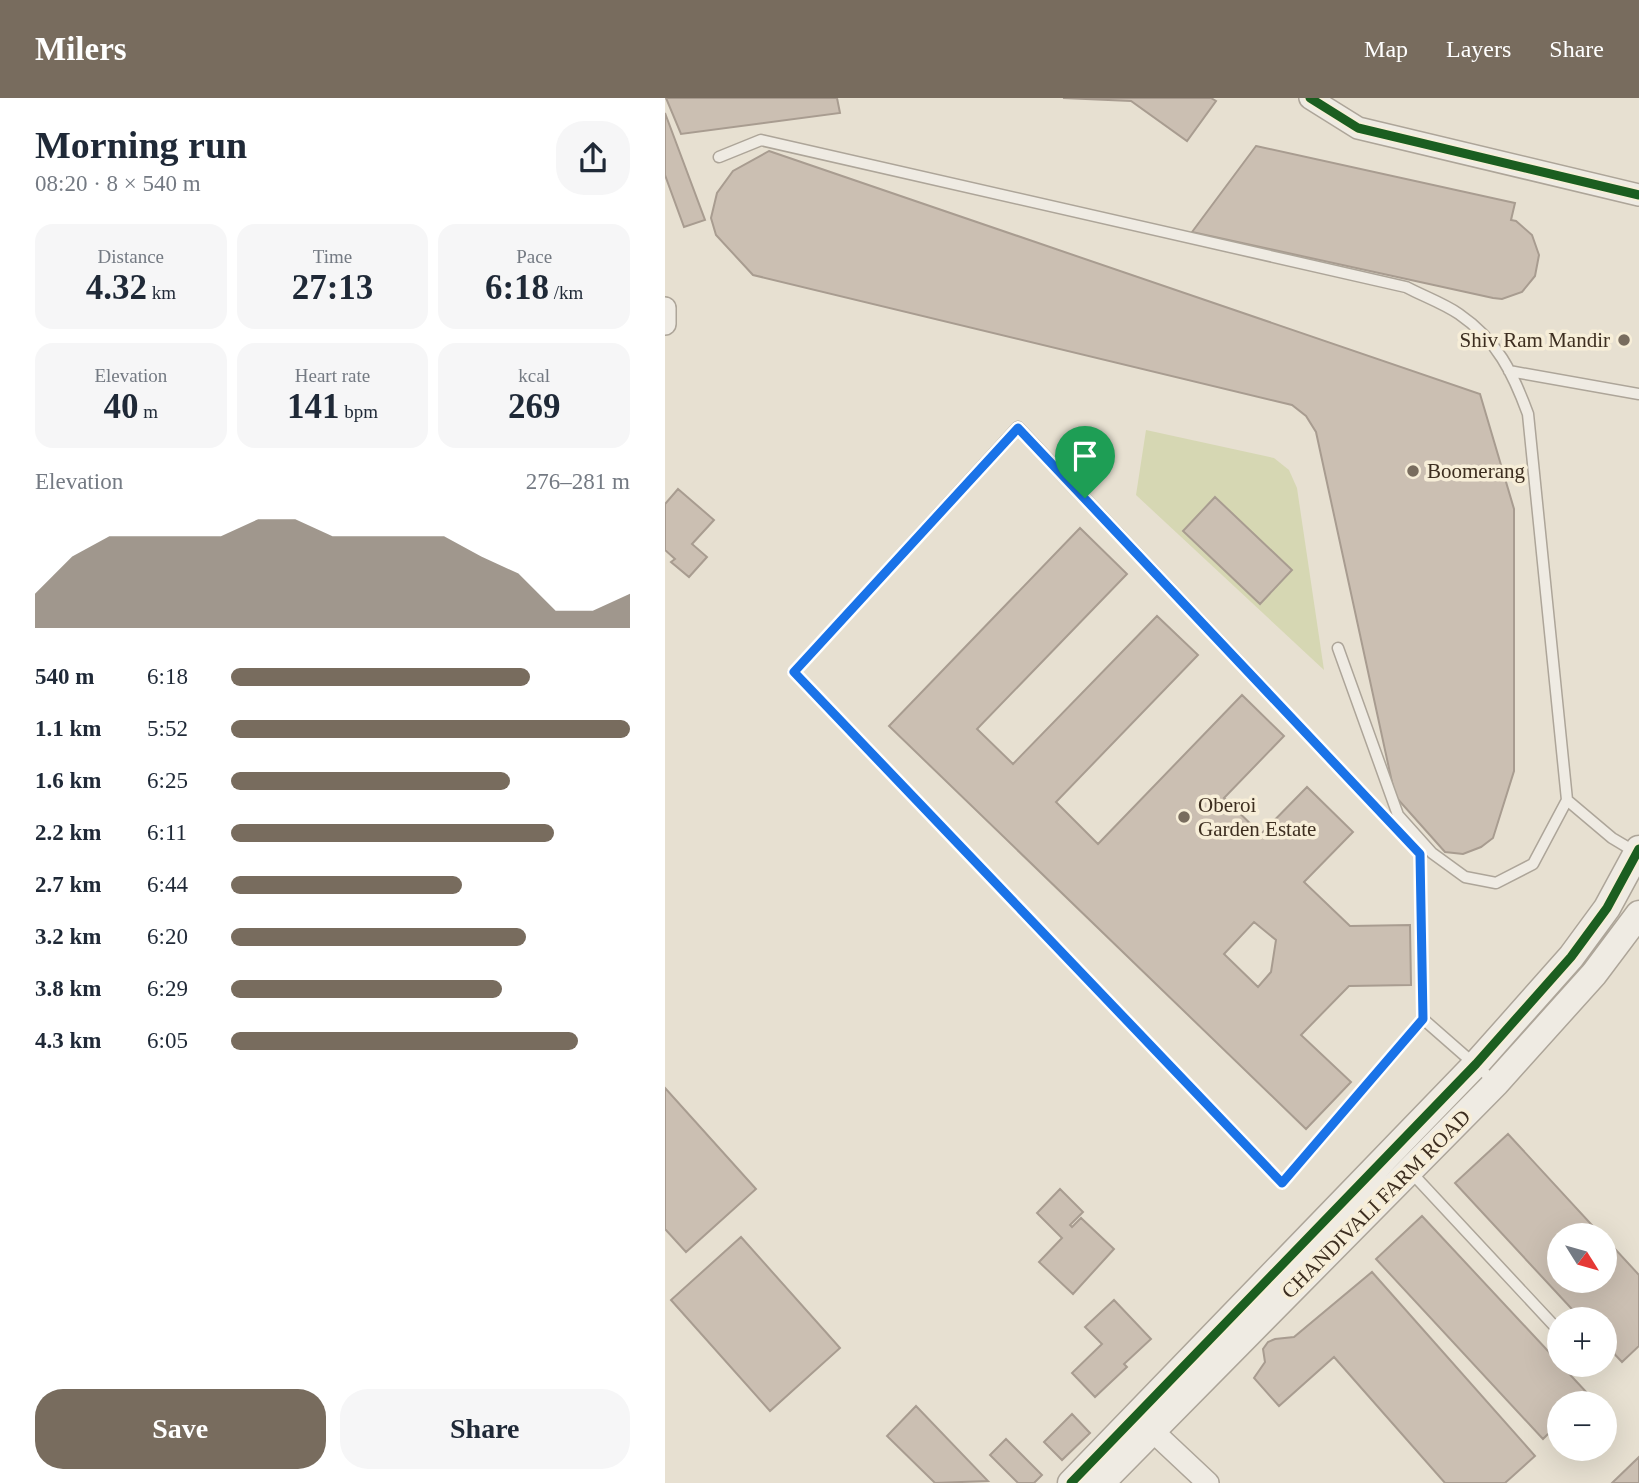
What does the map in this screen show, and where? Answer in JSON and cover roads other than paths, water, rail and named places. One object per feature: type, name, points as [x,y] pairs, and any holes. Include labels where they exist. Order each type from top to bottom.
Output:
[{"type":"street","points":[[1310,98],[1358,128],[1639,195]]},
{"type":"street","points":[[665,308],[665,324]]},
{"type":"street","points":[[1071,1483],[1143,1423],[1476,1064],[1571,957],[1607,908],[1638,851]]},
{"type":"street","name":"CHANDIVALI FARM ROAD","points":[[1101,1483],[1143,1423],[1409,1170],[1496,1083],[1594,974],[1639,914]]},
{"type":"street","points":[[1143,1423],[1208,1483]]},
{"type":"lane","points":[[719,157],[761,140],[1406,287],[1458,313],[1495,346],[1517,385],[1528,414],[1567,800],[1533,864],[1496,883],[1465,877],[1432,853],[1398,816],[1338,648]]},
{"type":"lane","points":[[1509,371],[1639,394]]},
{"type":"lane","points":[[1423,1019],[1282,1183],[794,672],[1018,428],[1420,854],[1423,1019],[1496,1083]]},
{"type":"lane","points":[[1567,800],[1612,838],[1638,851]]},
{"type":"lane","points":[[1409,1170],[1547,1318]]},
{"type":"place","name":"Shiv Ram Mandir","points":[[1624,340]]},
{"type":"place","name":"Boomerang","points":[[1413,471]]},
{"type":"place","name":"Oberoi Garden Estate","points":[[1184,817]]}]
